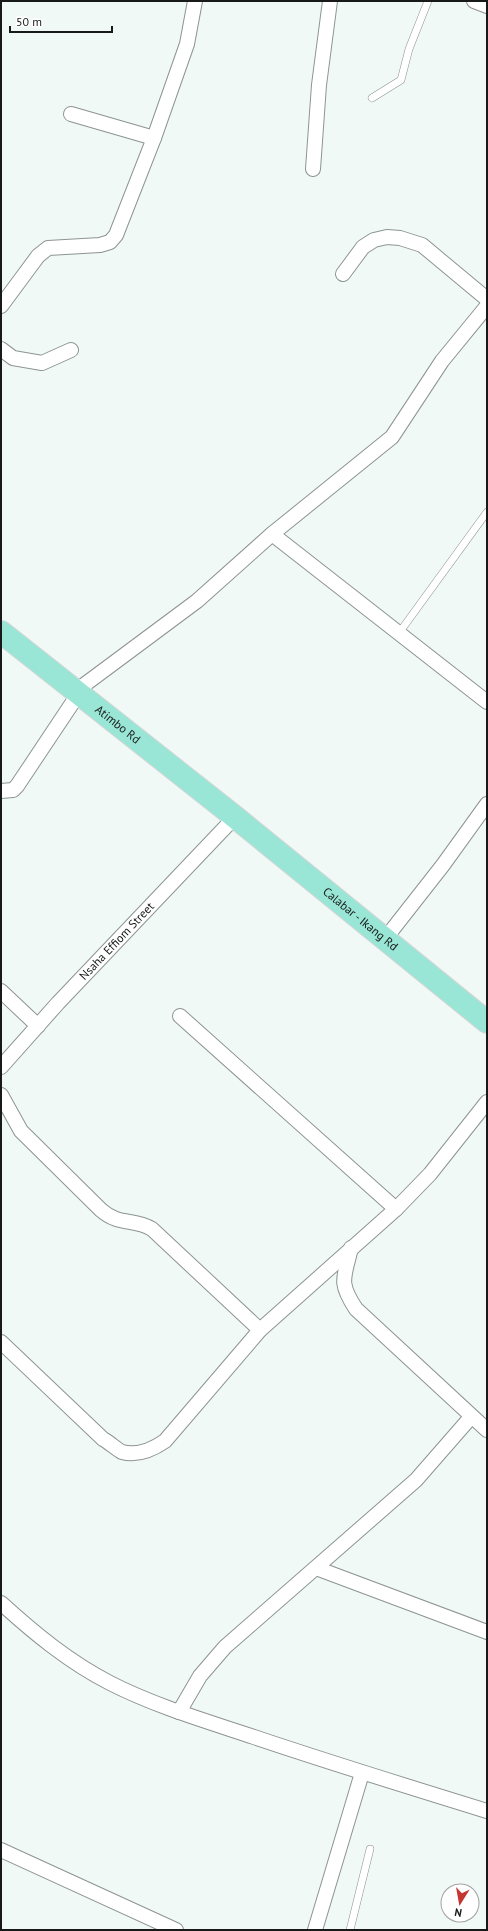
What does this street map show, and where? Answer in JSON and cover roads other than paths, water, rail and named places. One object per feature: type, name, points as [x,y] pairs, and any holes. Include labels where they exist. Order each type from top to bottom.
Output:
[{"type":"main road","name":"Atimbo Rd","points":[[1,632],[235,817]]},
{"type":"main road","name":"Calabar - Ikang Rd","points":[[235,817],[487,1022]]},
{"type":"street","points":[[1,306],[38,256],[48,248],[100,245],[110,242],[116,235],[154,138],[187,44],[194,1]]},
{"type":"street","points":[[313,169],[319,84],[330,1]]},
{"type":"street","points":[[71,114],[154,138]]},
{"type":"street","points":[[343,274],[363,247],[374,240],[387,237],[400,238],[422,244],[487,299]]},
{"type":"street","points":[[1,791],[13,790],[17,786],[77,692],[197,601],[272,534],[392,437],[442,361],[487,306]]},
{"type":"street","points":[[1,349],[13,358],[42,363],[71,350]]},
{"type":"street","points":[[272,534],[487,702]]},
{"type":"street","points":[[385,939],[443,865],[487,804]]},
{"type":"street","name":"Nsaha Effiom Street","points":[[1,1067],[235,817]]},
{"type":"street","points":[[1,991],[38,1026]]},
{"type":"street","points":[[180,1016],[396,1209]]},
{"type":"street","points":[[1,1095],[21,1131],[101,1210],[110,1218],[146,1225],[152,1229],[260,1330]]},
{"type":"street","points":[[1,1342],[103,1438],[121,1452],[138,1453],[154,1448],[165,1441],[260,1330],[396,1209],[430,1174],[487,1102]]},
{"type":"street","points":[[351,1248],[344,1278],[344,1287],[356,1309],[470,1416],[487,1430]]},
{"type":"street","points":[[179,1712],[200,1676],[213,1659],[235,1637],[416,1480],[470,1416]]},
{"type":"street","points":[[316,1568],[487,1632]]},
{"type":"street","points":[[1,1603],[31,1630],[60,1653],[109,1682],[179,1712],[362,1773],[487,1811]]},
{"type":"street","points":[[315,1930],[362,1773]]},
{"type":"street","points":[[1,1850],[176,1930]]},
{"type":"lane","points":[[372,98],[401,80],[409,49],[428,1]]},
{"type":"lane","points":[[398,633],[487,512]]},
{"type":"lane","points":[[350,1930],[370,1849]]}]
